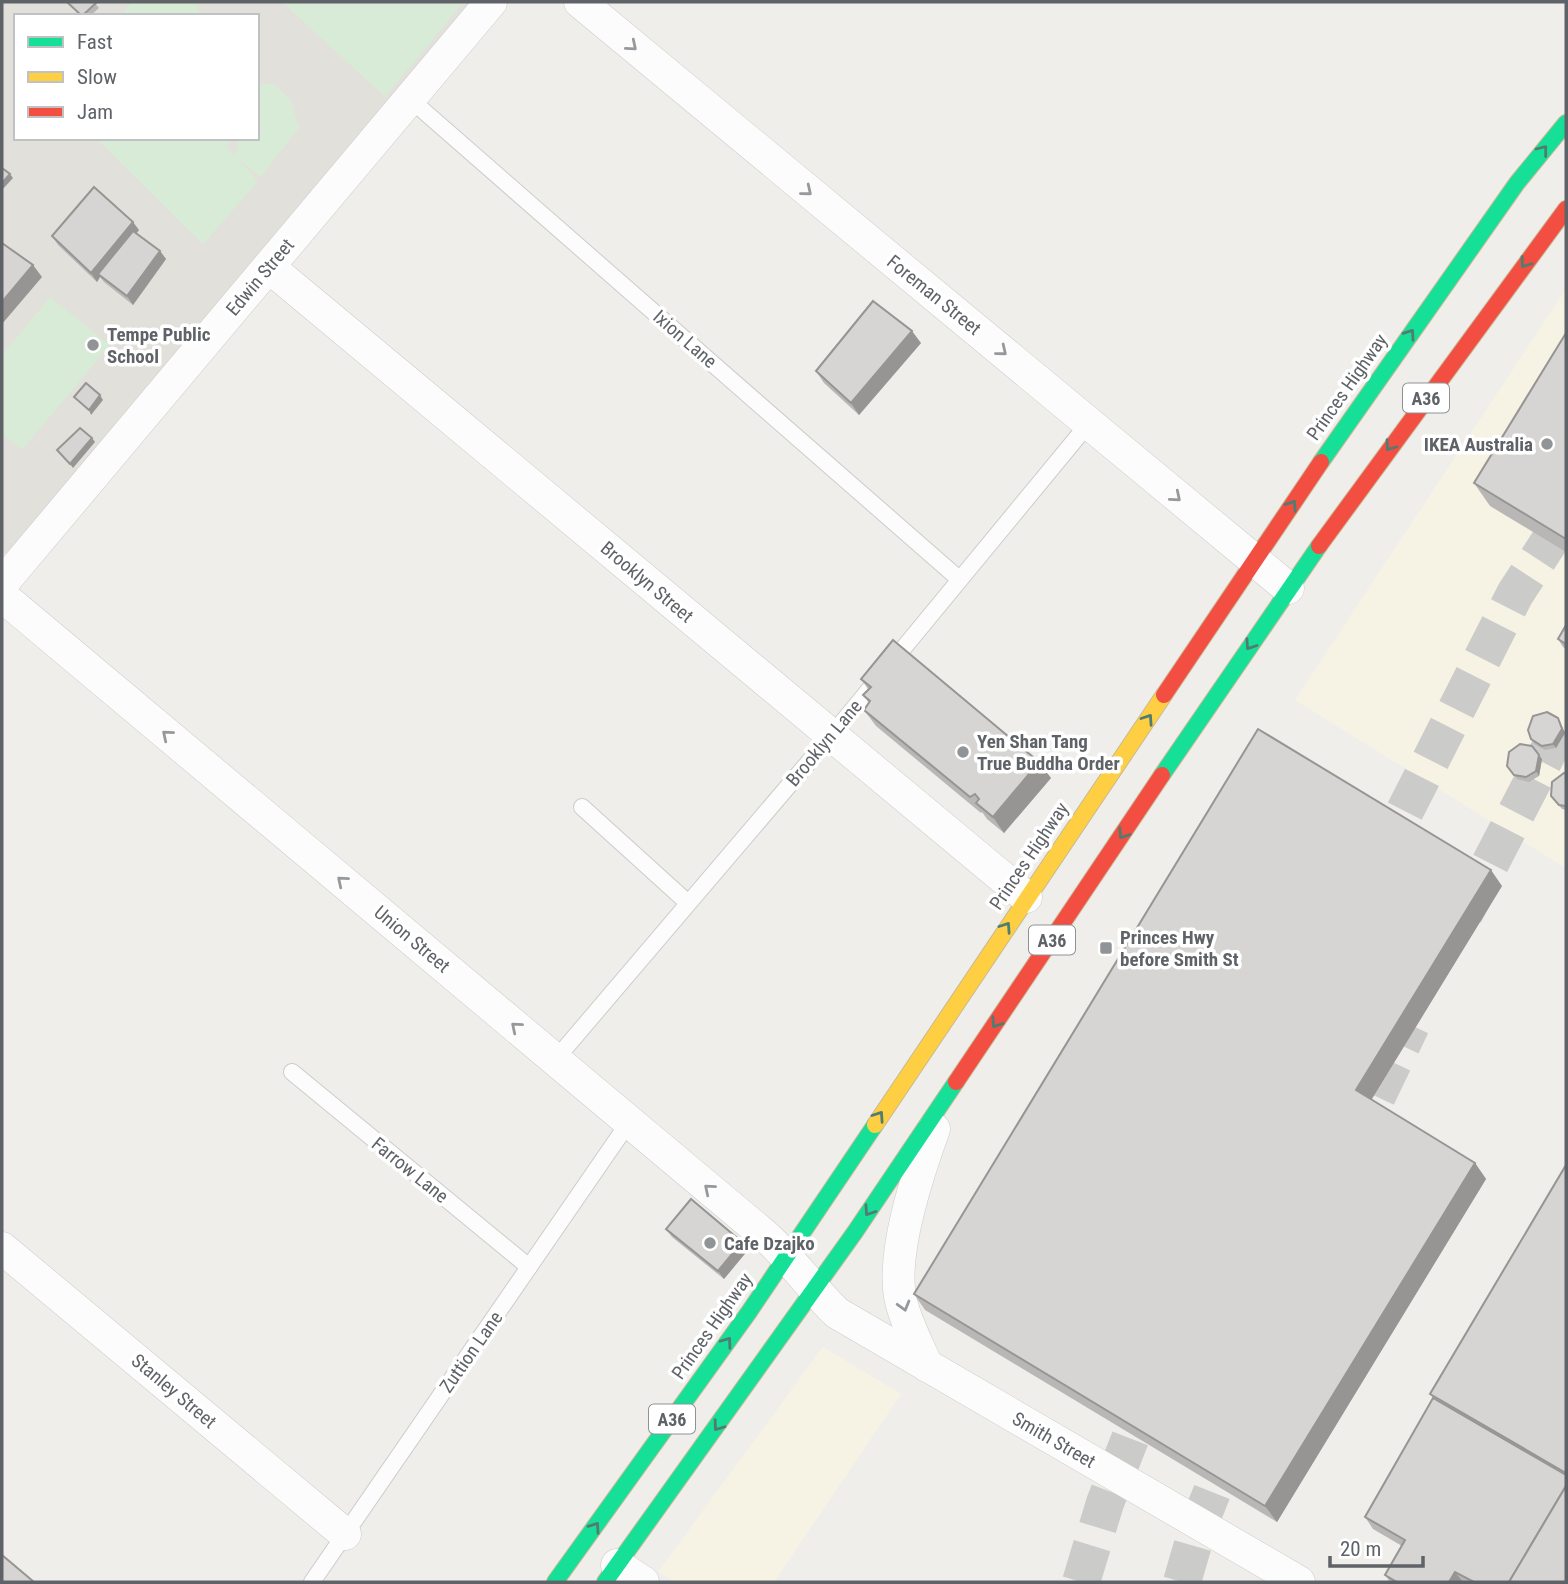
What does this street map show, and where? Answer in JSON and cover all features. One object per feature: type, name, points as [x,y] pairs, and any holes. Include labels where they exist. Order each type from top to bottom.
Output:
[{"type":"highway","name":"Princes Highway","points":[[555,1582],[749,1312],[1026,897],[1393,357],[1517,183],[1566,123]]},
{"type":"highway","name":"A36","points":[[622,1576],[1288,588],[1566,209]]},
{"type":"street","name":"Edwin Street","points":[[2,584],[492,2]]},
{"type":"street","name":"Foreman Street","points":[[580,2],[1288,588]]},
{"type":"street","name":"Brooklyn Street","points":[[269,267],[1026,897]]},
{"type":"street","name":"Union Street","points":[[2,596],[787,1254],[814,1290]]},
{"type":"street","points":[[927,1366],[901,1300],[901,1249],[919,1172],[946,1098]]},
{"type":"street","name":"Stanley Street","points":[[2,1248],[345,1534]]},
{"type":"street","name":"Smith Street","points":[[814,1290],[837,1313],[1298,1582]]},
{"type":"lane","name":"Ixion Lane","points":[[410,99],[960,579]]},
{"type":"lane","name":"Brooklyn Lane","points":[[555,1060],[831,736],[1088,423]]},
{"type":"lane","points":[[582,807],[688,903]]},
{"type":"lane","name":"Farrow Lane","points":[[292,1072],[529,1267]]},
{"type":"lane","name":"Zuttion Lane","points":[[312,1582],[629,1122]]},
{"type":"shaded area","name":"Tempe Public School","points":[[2,2],[470,2],[11,552],[2,554]]},
{"type":"shaded area","points":[[1566,289],[1566,868],[1295,700]]},
{"type":"shaded area","points":[[823,1347],[901,1394],[774,1582],[675,1582],[658,1572]]},
{"type":"green space","points":[[132,2],[193,2],[202,14],[122,14]]},
{"type":"green space","points":[[282,2],[464,2],[385,97]]},
{"type":"green space","points":[[259,84],[274,84],[291,101],[299,128],[260,177],[237,158],[258,181],[203,244],[98,140],[230,140],[227,148],[235,156],[239,140],[259,140]]},
{"type":"green space","points":[[50,297],[110,345],[22,450],[2,434],[2,355]]},
{"type":"building","points":[[68,3],[96,3],[84,14],[80,14]]},
{"type":"building","points":[[2,168],[10,174],[2,183]]},
{"type":"building","points":[[94,187],[133,222],[91,273],[52,236]]},
{"type":"building","points":[[133,231],[160,251],[127,296],[98,274]]},
{"type":"building","points":[[2,243],[33,265],[2,302]]},
{"type":"building","points":[[873,301],[912,331],[851,403],[816,371]]},
{"type":"building","points":[[1566,333],[1566,539],[1474,483]]},
{"type":"building","points":[[86,383],[100,395],[89,410],[74,397]]},
{"type":"building","points":[[80,428],[92,438],[70,464],[57,450]]},
{"type":"building","points":[[1566,625],[1566,644],[1558,639]]},
{"type":"building","name":"Yen Shan Tang True Buddha Order","points":[[893,640],[1039,762],[993,817],[976,803],[979,799],[975,794],[970,797],[864,710],[870,701],[863,695],[871,687],[861,679]]},
{"type":"building","points":[[1547,712],[1558,718],[1562,729],[1553,744],[1542,746],[1531,739],[1528,730],[1533,716]]},
{"type":"building","points":[[1258,729],[1491,870],[1356,1090],[1475,1163],[1265,1506],[914,1294]]},
{"type":"building","points":[[1520,744],[1532,746],[1539,755],[1536,771],[1526,777],[1514,775],[1507,766],[1509,752]]},
{"type":"building","points":[[1564,773],[1566,806],[1559,805],[1551,796],[1552,782]]},
{"type":"building","points":[[1566,1165],[1566,1473],[1430,1394]]},
{"type":"building","name":"Cafe Dzajko","points":[[691,1199],[742,1242],[718,1271],[666,1229]]},
{"type":"building","points":[[1433,1398],[1566,1475],[1566,1486],[1509,1582],[1474,1582],[1455,1572],[1449,1582],[1397,1582],[1385,1575],[1405,1540],[1365,1517]]},
{"type":"building","points":[[1566,1486],[1566,1582],[1509,1582]]},
{"type":"building","points":[[2,1555],[34,1582],[2,1582]]},
{"type":"tunnel","points":[[1379,862],[1515,594],[1566,516]]},
{"type":"tunnel","points":[[1464,914],[1566,717]]},
{"type":"tunnel","points":[[1352,1148],[1411,1025]]},
{"type":"tunnel","points":[[1081,1582],[1105,1503],[1151,1385]]},
{"type":"tunnel","points":[[1182,1582],[1198,1527],[1234,1437]]},
{"type":"traffic: fast","points":[[1321,462],[1517,183],[1566,123]]},
{"type":"traffic: fast","points":[[1162,775],[1319,546]]},
{"type":"traffic: fast","points":[[605,1582],[855,1232],[956,1082]]},
{"type":"traffic: fast","points":[[555,1582],[749,1312],[875,1125]]},
{"type":"traffic: slow","points":[[875,1125],[1164,695]]},
{"type":"traffic: jam","points":[[1319,546],[1566,209]]},
{"type":"traffic: jam","points":[[1164,695],[1321,462]]},
{"type":"traffic: jam","points":[[956,1082],[1162,775]]},
{"type":"place","name":"Tempe Public School","points":[[93,345]]},
{"type":"place","name":"IKEA Australia","points":[[1547,444]]},
{"type":"place","name":"Yen Shan Tang True Buddha Order","points":[[963,752]]},
{"type":"place","name":"Princes Hwy before Smith St","points":[[1106,948]]},
{"type":"place","name":"Cafe Dzajko","points":[[710,1243]]}]
